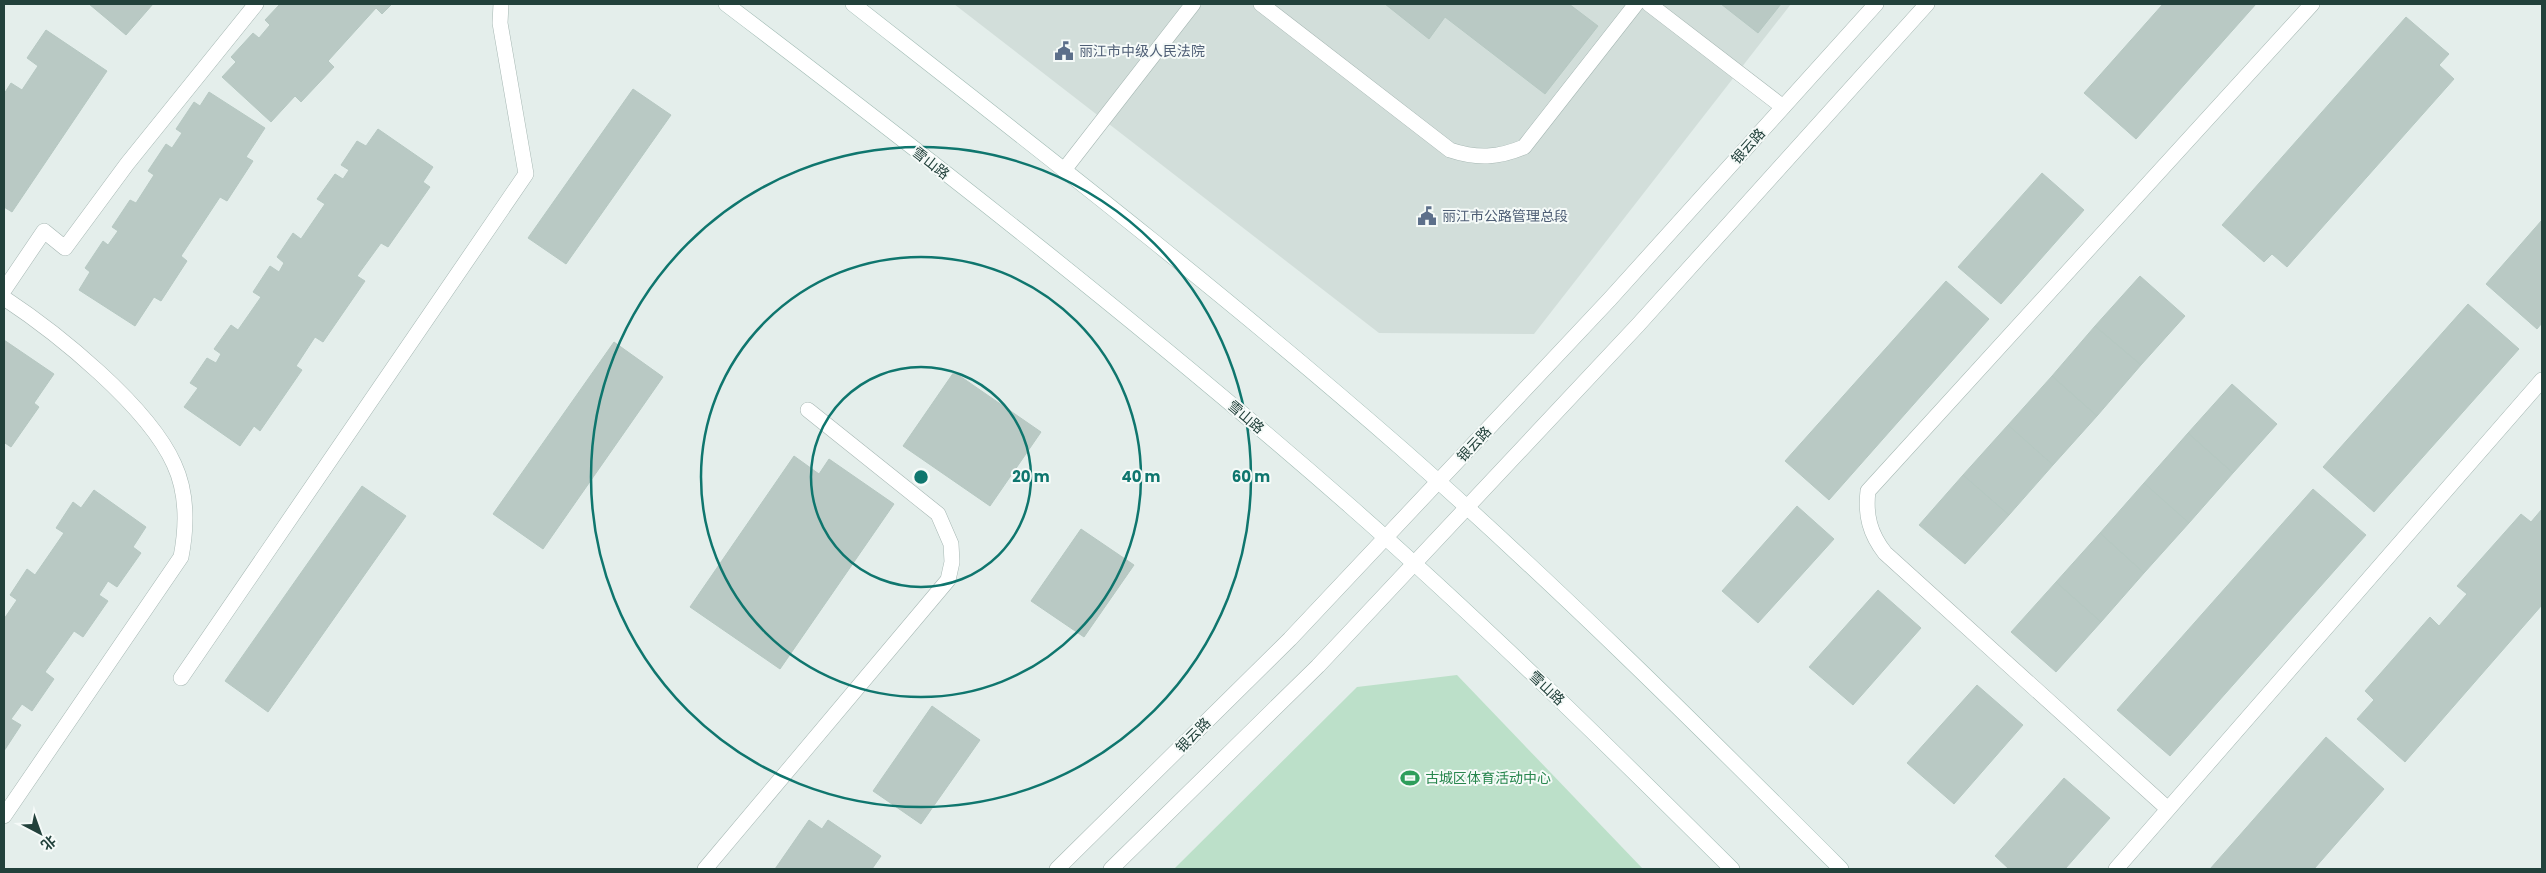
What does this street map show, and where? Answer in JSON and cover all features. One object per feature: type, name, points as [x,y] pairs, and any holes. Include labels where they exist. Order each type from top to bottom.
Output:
[{"type":"main road","points":[[4,290],[44,231],[65,248],[127,164],[256,4]]},
{"type":"main road","points":[[181,678],[526,174],[500,23],[501,4]]},
{"type":"main road","name":"雪山路","points":[[726,4],[928,160],[1227,402],[1414,564],[1581,719],[1732,869]]},
{"type":"main road","points":[[853,4],[1064,170],[1277,342],[1438,482],[1634,664],[1841,869]]},
{"type":"main road","points":[[1064,170],[1193,4]]},
{"type":"main road","points":[[1261,4],[1450,150],[1469,156],[1488,157],[1507,154],[1524,147],[1636,4]]},
{"type":"main road","points":[[1649,4],[1783,107]]},
{"type":"main road","name":"银云路","points":[[1057,869],[1290,640],[1603,306],[1876,4]]},
{"type":"main road","points":[[1111,869],[1318,666],[1638,325],[1927,4]]},
{"type":"main road","points":[[2168,809],[1886,553],[1877,543],[1867,518],[1868,490],[2312,4]]},
{"type":"main road","points":[[4,298],[39,321],[114,386],[166,447],[175,465],[186,509],[186,533],[181,557],[4,816]]},
{"type":"main road","points":[[2116,869],[2542,380]]},
{"type":"main road","points":[[705,869],[948,580],[952,562],[951,544],[938,514],[808,410]]},
{"type":"shaded area","name":"丽江市公路管理总段","points":[[954,4],[1791,4],[1534,334],[1379,333]]},
{"type":"green space","name":"古城区体育活动中心","points":[[1457,675],[1643,869],[1174,869],[1357,687]]},
{"type":"building","points":[[89,4],[153,4],[126,35]]},
{"type":"building","points":[[280,4],[392,4],[382,14],[376,8],[328,61],[334,67],[301,102],[295,96],[271,122],[222,77],[236,62],[231,57],[253,33],[259,38],[270,25],[265,20]]},
{"type":"building","points":[[1385,4],[1569,4],[1598,26],[1545,94],[1445,17],[1429,39]]},
{"type":"building","points":[[1721,4],[1781,4],[1758,33]]},
{"type":"building","points":[[2163,4],[2256,4],[2136,139],[2084,93]]},
{"type":"building","points":[[2406,17],[2449,54],[2439,65],[2454,79],[2287,267],[2272,254],[2264,262],[2222,225]]},
{"type":"building","points":[[46,30],[107,71],[12,212],[4,207],[4,94],[11,83],[22,90],[38,66],[27,58]]},
{"type":"building","points":[[633,89],[671,115],[566,264],[528,238]]},
{"type":"building","points":[[209,92],[265,128],[246,157],[253,161],[227,201],[220,197],[181,256],[187,261],[161,301],[154,297],[135,326],[79,290],[90,272],[85,268],[103,241],[108,245],[118,231],[112,227],[130,200],[136,203],[154,175],[148,171],[166,144],[172,148],[182,133],[176,129],[194,102],[200,106]]},
{"type":"building","points":[[378,129],[433,167],[423,182],[430,187],[388,247],[381,243],[357,276],[365,281],[323,342],[315,337],[296,366],[302,370],[260,431],[254,426],[240,446],[184,407],[198,388],[190,383],[207,358],[216,363],[221,354],[214,349],[231,325],[238,330],[261,297],[253,292],[270,266],[279,272],[284,263],[277,257],[293,233],[301,239],[325,204],[317,199],[335,174],[343,179],[349,170],[341,165],[357,141],[366,146]]},
{"type":"building","points":[[2042,173],[2084,210],[2001,304],[1958,267]]},
{"type":"building","points":[[2542,220],[2542,323],[2537,329],[2486,284]]},
{"type":"building","points":[[2140,276],[2185,316],[2141,365],[2095,326]]},
{"type":"building","points":[[1946,281],[1989,319],[1829,500],[1785,461]]},
{"type":"building","points":[[2468,304],[2519,349],[2374,512],[2323,467]]},
{"type":"building","points":[[2095,326],[2141,365],[2097,416],[2052,376]]},
{"type":"building","points":[[4,340],[54,374],[34,403],[39,407],[11,447],[5,443],[4,446]]},
{"type":"building","points":[[614,342],[663,377],[543,549],[493,514]]},
{"type":"building","points":[[954,372],[1041,432],[990,506],[903,446]]},
{"type":"building","points":[[2052,376],[2097,416],[2053,465],[2008,425]]},
{"type":"building","points":[[2232,384],[2277,424],[2233,473],[2188,433]]},
{"type":"building","points":[[2008,425],[2053,465],[2009,515],[1963,475]]},
{"type":"building","points":[[2188,433],[2233,473],[2189,523],[2144,483]]},
{"type":"building","points":[[794,456],[819,474],[829,459],[894,504],[780,669],[690,607]]},
{"type":"building","points":[[1963,475],[2009,515],[1965,564],[1919,525]]},
{"type":"building","points":[[2144,483],[2189,523],[2144,573],[2100,533]]},
{"type":"building","points":[[362,486],[406,516],[268,712],[225,681]]},
{"type":"building","points":[[2313,489],[2366,535],[2170,756],[2117,710]]},
{"type":"building","points":[[94,490],[146,527],[133,547],[141,553],[117,587],[108,581],[99,595],[108,601],[83,637],[74,631],[45,672],[54,679],[32,711],[22,704],[11,719],[21,725],[4,751],[4,619],[17,600],[10,595],[27,569],[35,575],[64,533],[56,528],[73,502],[81,508]]},
{"type":"building","points":[[1797,506],[1834,539],[1758,623],[1722,591]]},
{"type":"building","points":[[2542,509],[2542,605],[2405,762],[2357,719],[2374,700],[2365,691],[2430,617],[2439,626],[2467,594],[2457,586],[2521,514],[2531,522]]},
{"type":"building","points":[[1081,529],[1134,565],[1084,637],[1031,601]]},
{"type":"building","points":[[2100,533],[2144,573],[2101,622],[2056,582]]},
{"type":"building","points":[[2056,582],[2101,622],[2056,672],[2011,632]]},
{"type":"building","points":[[1878,590],[1921,628],[1853,705],[1809,667]]},
{"type":"building","points":[[1977,685],[2023,725],[1954,804],[1907,763]]},
{"type":"building","points":[[932,706],[980,740],[921,824],[873,791]]},
{"type":"building","points":[[2326,737],[2384,789],[2314,869],[2210,869]]},
{"type":"building","points":[[2064,778],[2110,818],[2065,869],[2009,869],[1995,856]]},
{"type":"building","points":[[809,820],[822,829],[828,820],[881,856],[872,869],[775,869]]},
{"type":"place","name":"丽江市中级人民法院","points":[[1064,51]]},
{"type":"place","name":"丽江市公路管理总段","points":[[1427,216]]},
{"type":"place","name":"古城区体育活动中心","points":[[1410,778]]}]
